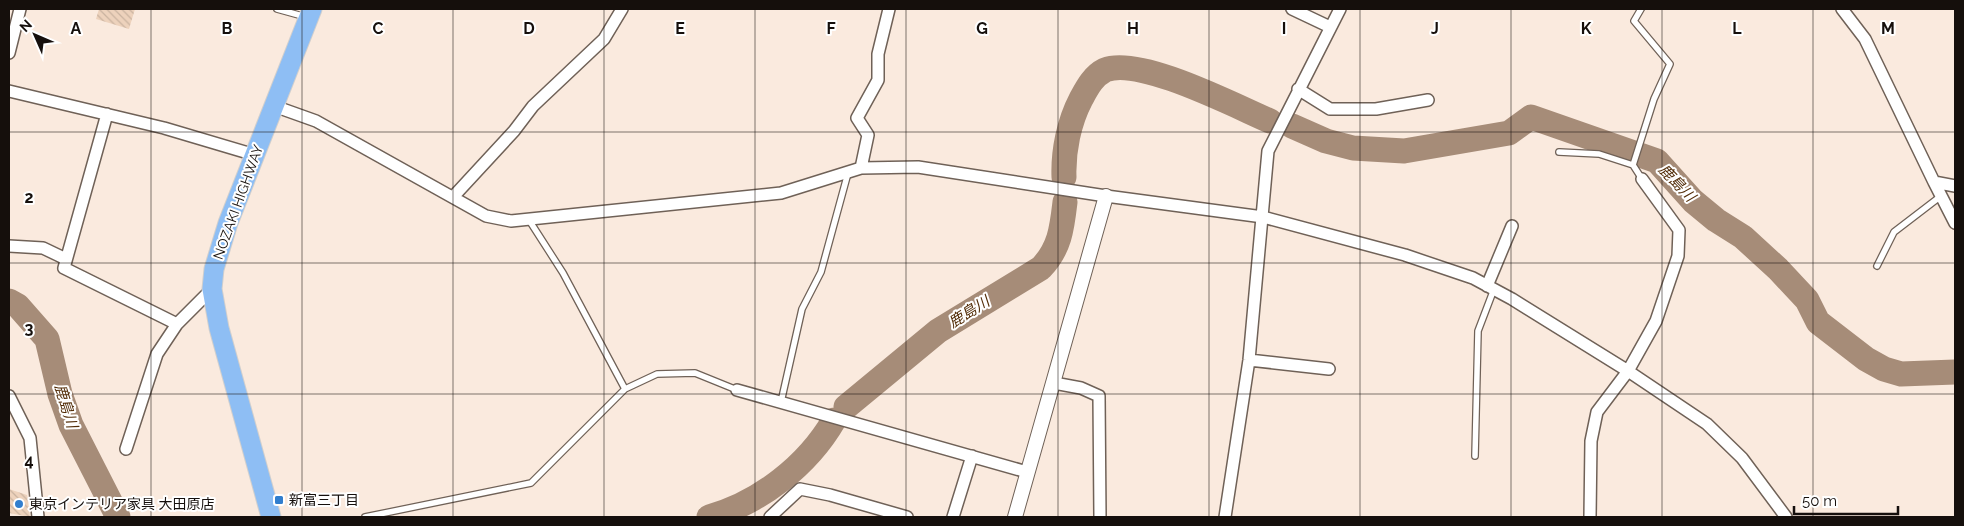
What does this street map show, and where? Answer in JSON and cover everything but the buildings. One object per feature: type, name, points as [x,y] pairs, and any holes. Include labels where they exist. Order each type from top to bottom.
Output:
[{"type":"highway","name":"NOZAKI HIGHWAY","points":[[271,517],[217,320],[212,289],[217,255],[310,13]]},
{"type":"street","points":[[9,52],[20,9]]},
{"type":"street","points":[[453,197],[514,131],[533,106],[604,39],[622,9]]},
{"type":"street","points":[[861,168],[868,134],[857,118],[878,80],[878,54],[889,9]]},
{"type":"street","points":[[1292,9],[1330,27]]},
{"type":"street","points":[[1225,517],[1249,360],[1268,151],[1340,9]]},
{"type":"street","points":[[1842,9],[1864,38],[1955,223]]},
{"type":"street","points":[[1298,89],[1330,109],[1376,109],[1428,100]]},
{"type":"street","points":[[9,91],[106,114],[255,155]]},
{"type":"street","points":[[274,106],[316,121],[486,216],[511,221],[781,193],[861,168],[918,167],[1106,196],[1263,217],[1405,255],[1473,278],[1491,287],[1628,371],[1707,424],[1742,458],[1786,517]]},
{"type":"street","points":[[106,114],[64,268],[177,324]]},
{"type":"street","points":[[1590,517],[1590,441],[1597,412],[1628,371],[1656,321],[1678,256],[1679,230],[1642,179]]},
{"type":"street","points":[[1934,182],[1955,186]]},
{"type":"street","points":[[1015,517],[1106,196]]},
{"type":"street","points":[[1491,287],[1512,226]]},
{"type":"street","points":[[9,246],[43,248],[66,259]]},
{"type":"street","points":[[126,449],[157,354],[177,324],[212,289]]},
{"type":"street","points":[[1249,360],[1329,369]]},
{"type":"street","points":[[1054,383],[1081,388],[1099,396],[1100,517]]},
{"type":"street","points":[[738,390],[1028,472]]},
{"type":"street","points":[[9,396],[30,438],[38,517]]},
{"type":"street","points":[[953,517],[972,456]]},
{"type":"street","points":[[770,517],[800,489],[830,495],[907,517]]},
{"type":"lane","points":[[277,9],[310,13]]},
{"type":"lane","points":[[1633,165],[1654,99],[1670,64],[1634,21],[1641,9]]},
{"type":"lane","points":[[1560,152],[1599,154],[1633,165],[1642,179]]},
{"type":"lane","points":[[781,402],[802,309],[821,272],[848,173]]},
{"type":"lane","points":[[1877,266],[1894,232],[1941,196]]},
{"type":"lane","points":[[529,220],[563,273],[625,389]]},
{"type":"lane","points":[[1475,456],[1478,331],[1491,287]]},
{"type":"lane","points":[[365,517],[532,483],[625,389],[657,374],[695,373],[738,390]]},
{"type":"waterway","name":"鹿島川","points":[[1064,177],[1066,147],[1073,117],[1088,87],[1105,70],[1120,68],[1140,70],[1163,76],[1270,121]]},
{"type":"waterway","name":"鹿島川","points":[[1292,126],[1326,141],[1353,148],[1404,151],[1509,133],[1531,117],[1657,161],[1693,201],[1716,220],[1743,237],[1778,269],[1807,300],[1818,322],[1866,359],[1884,369],[1901,374],[1955,372]]},
{"type":"waterway","name":"鹿島川","points":[[846,407],[938,331],[1041,268],[1052,253],[1059,237],[1065,202]]},
{"type":"waterway","name":"鹿島川","points":[[9,301],[18,306],[47,339],[60,394],[71,425],[118,517]]},
{"type":"waterway","name":"鹿島川","points":[[709,517],[728,511],[746,502],[781,480],[811,452],[834,420]]},
{"type":"place","name":"新富三丁目","points":[[279,500]]},
{"type":"place","name":"東京インテリア家具 大田原店","points":[[19,504]]}]
